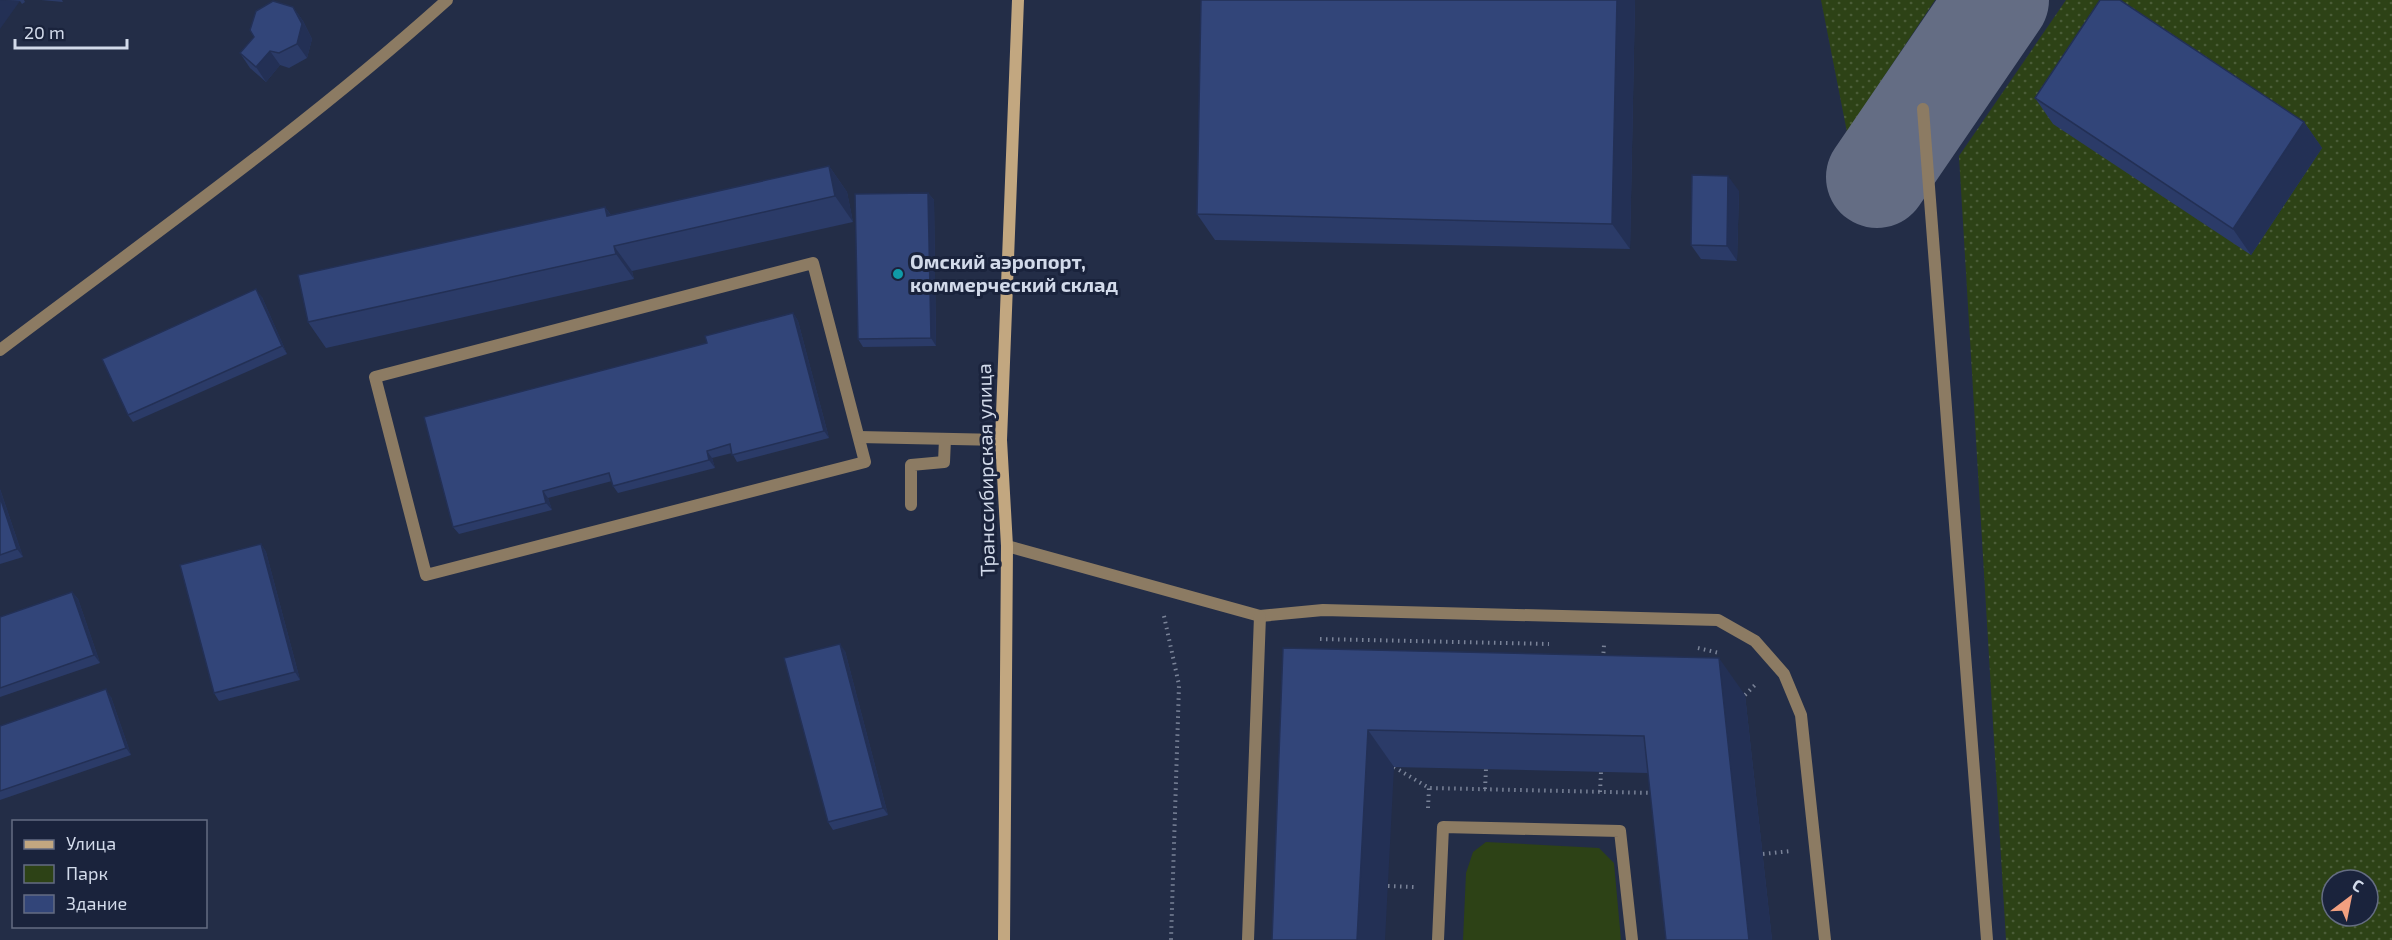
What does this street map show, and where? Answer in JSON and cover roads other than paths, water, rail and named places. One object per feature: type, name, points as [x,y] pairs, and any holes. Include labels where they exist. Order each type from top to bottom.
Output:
[{"type":"main road","name":"Транссибирская улица","points":[[1004,940],[1007,546],[1001,440],[1018,0]]},
{"type":"lane","points":[[0,350],[204,197],[324,103],[447,0]]},
{"type":"lane","points":[[1923,109],[1987,940]]},
{"type":"lane","points":[[813,263],[859,437],[865,462],[426,575],[375,377],[813,263]]},
{"type":"lane","points":[[859,437],[1001,440]]},
{"type":"lane","points":[[911,504],[911,465],[944,462],[945,439]]},
{"type":"lane","points":[[1007,546],[1260,616],[1323,610],[1718,620],[1755,642],[1784,674],[1801,715],[1825,940]]},
{"type":"lane","points":[[1248,940],[1260,616]]},
{"type":"lane","points":[[1438,940],[1443,827],[1620,831],[1632,940]]},
{"type":"place","name":"Омский аэропорт, коммерческий склад","points":[[898,274]]}]
